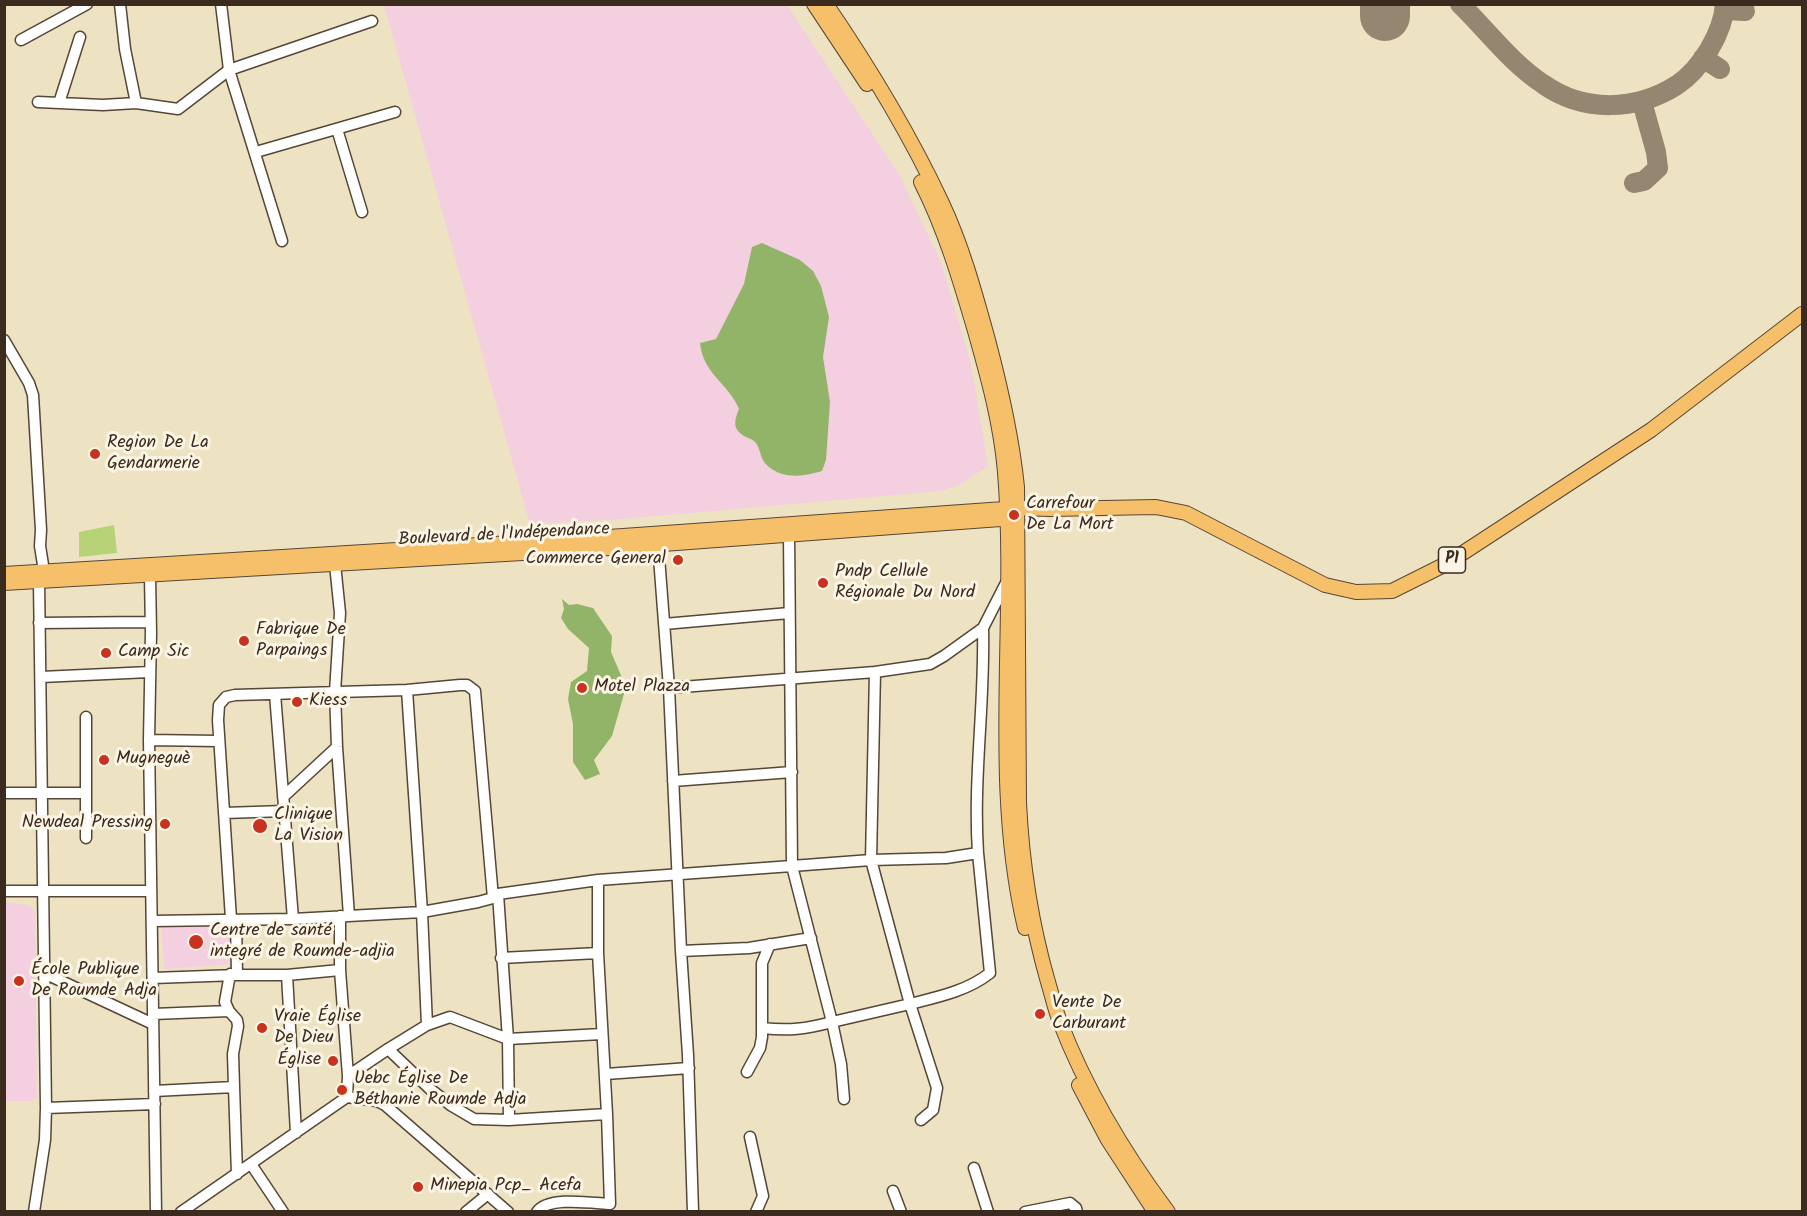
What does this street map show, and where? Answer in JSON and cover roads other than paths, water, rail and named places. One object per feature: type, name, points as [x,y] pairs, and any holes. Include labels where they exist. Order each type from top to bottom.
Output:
[{"type":"main road","points":[[814,4],[886,112],[933,207],[961,283],[985,366],[998,424],[1005,492],[1012,513],[1021,840],[1029,901],[1041,957],[1059,1020],[1083,1073],[1121,1143],[1168,1212]]},
{"type":"main road","points":[[826,4],[904,127],[942,203],[978,306],[1003,392],[1015,461],[1007,582],[1010,830],[1021,912],[1051,1024],[1108,1140],[1155,1212]]},
{"type":"main road","name":"P1","points":[[1012,513],[1030,517],[1050,509],[1156,507],[1186,513],[1325,585],[1356,592],[1392,591],[1446,564],[1651,430],[1803,314]]},
{"type":"main road","points":[[988,510],[1005,492]]},
{"type":"main road","name":"Boulevard de l'Indépendance","points":[[4,583],[41,576],[988,510],[1012,513]]},
{"type":"main road","name":"Boulevard de l'Indépendance","points":[[4,574],[150,575],[335,564],[658,544],[1012,513]]},
{"type":"street","points":[[21,40],[87,4]]},
{"type":"street","points":[[120,4],[136,103]]},
{"type":"street","points":[[221,4],[229,70],[282,242]]},
{"type":"street","points":[[38,102],[103,105],[136,103],[178,109],[229,70],[372,21]]},
{"type":"street","points":[[59,104],[80,37]]},
{"type":"street","points":[[255,153],[395,112]]},
{"type":"street","points":[[337,129],[362,212]]},
{"type":"street","points":[[5,344],[29,383],[33,395],[41,530],[39,623],[46,1108],[45,1140],[34,1212]]},
{"type":"street","points":[[789,534],[792,866],[832,1022],[841,1064],[844,1100]]},
{"type":"street","points":[[658,544],[669,688],[677,876],[689,1068],[693,1212]]},
{"type":"street","points":[[335,564],[340,613],[335,692],[344,916],[340,970],[348,1076],[347,1097]]},
{"type":"street","points":[[150,575],[149,740],[156,1212]]},
{"type":"street","points":[[669,688],[874,672],[930,664],[983,628],[1007,582]]},
{"type":"street","points":[[664,624],[789,613]]},
{"type":"street","points":[[39,623],[147,622]]},
{"type":"street","points":[[762,1028],[800,1030],[910,1004],[960,990],[980,981],[990,973],[975,817],[982,713],[983,628]]},
{"type":"street","points":[[40,676],[150,672]]},
{"type":"street","points":[[874,672],[871,860],[910,1004],[938,1088],[933,1110],[921,1120]]},
{"type":"street","points":[[237,1174],[233,1054],[238,1026],[237,1020],[229,1011],[225,997],[233,975],[234,920],[218,741],[219,705],[226,697],[235,695],[407,690],[460,685],[468,686],[475,691],[508,1039],[509,1120]]},
{"type":"street","points":[[407,690],[427,1025]]},
{"type":"street","points":[[275,694],[293,919]]},
{"type":"street","points":[[86,717],[86,837]]},
{"type":"street","points":[[149,740],[218,741]]},
{"type":"street","points":[[283,797],[338,747]]},
{"type":"street","points":[[673,782],[792,772]]},
{"type":"street","points":[[4,793],[86,793]]},
{"type":"street","points":[[225,813],[285,811]]},
{"type":"street","points":[[152,921],[293,919],[422,912],[495,896],[598,880],[871,860],[946,858],[978,853]]},
{"type":"street","points":[[537,1212],[541,1206],[549,1203],[586,1202],[610,1208],[606,1074],[598,953],[598,880]]},
{"type":"street","points":[[4,891],[151,891]]},
{"type":"street","points":[[681,951],[770,945],[811,938]]},
{"type":"street","points":[[747,1072],[760,1048],[762,963],[770,945]]},
{"type":"street","points":[[501,958],[598,953]]},
{"type":"street","points":[[153,978],[287,975],[340,970]]},
{"type":"street","points":[[44,973],[153,1019],[229,1011]]},
{"type":"street","points":[[287,975],[296,1133]]},
{"type":"street","points":[[348,1076],[427,1025],[450,1017],[508,1039],[602,1034]]},
{"type":"street","points":[[388,1049],[430,1089],[462,1113],[474,1119],[509,1120],[607,1114]]},
{"type":"street","points":[[606,1074],[689,1068]]},
{"type":"street","points":[[154,1091],[234,1087]]},
{"type":"street","points":[[182,1212],[347,1097],[377,1101],[385,1105],[508,1212]]},
{"type":"street","points":[[46,1108],[155,1104]]},
{"type":"street","points":[[750,1137],[763,1196],[756,1212]]},
{"type":"street","points":[[251,1164],[283,1212]]},
{"type":"street","points":[[974,1168],[988,1212]]},
{"type":"street","points":[[893,1191],[901,1212]]},
{"type":"street","points":[[466,1212],[488,1194]]},
{"type":"street","points":[[1025,1212],[1070,1203],[1077,1212]]},
{"type":"place","name":"Region De La Gendarmerie","points":[[95,454]]},
{"type":"place","name":"Carrefour De La Mort","points":[[1014,515]]},
{"type":"place","name":"Commerce General","points":[[678,560]]},
{"type":"place","name":"Pndp Cellule Régionale Du Nord","points":[[823,583]]},
{"type":"place","name":"Fabrique De Parpaings","points":[[244,641]]},
{"type":"place","name":"Camp Sic","points":[[106,653]]},
{"type":"place","name":"Motel Plazza","points":[[582,688]]},
{"type":"place","name":"Kiess","points":[[297,702]]},
{"type":"place","name":"Mugneguè","points":[[104,760]]},
{"type":"place","name":"Newdeal Pressing","points":[[165,824]]},
{"type":"place","name":"Clinique La Vision","points":[[260,826]]},
{"type":"place","name":"Centre de santé integré de Roumde-adjia","points":[[196,942]]},
{"type":"place","name":"École Publique De Roumde Adja","points":[[19,981]]},
{"type":"place","name":"Vente De Carburant","points":[[1040,1014]]},
{"type":"place","name":"Vraie Église De Dieu","points":[[262,1028]]},
{"type":"place","name":"Église","points":[[333,1061]]},
{"type":"place","name":"Uebc Église De Béthanie Roumde Adja","points":[[342,1090]]},
{"type":"place","name":"Minepia Pcp_ Acefa","points":[[418,1187]]}]
